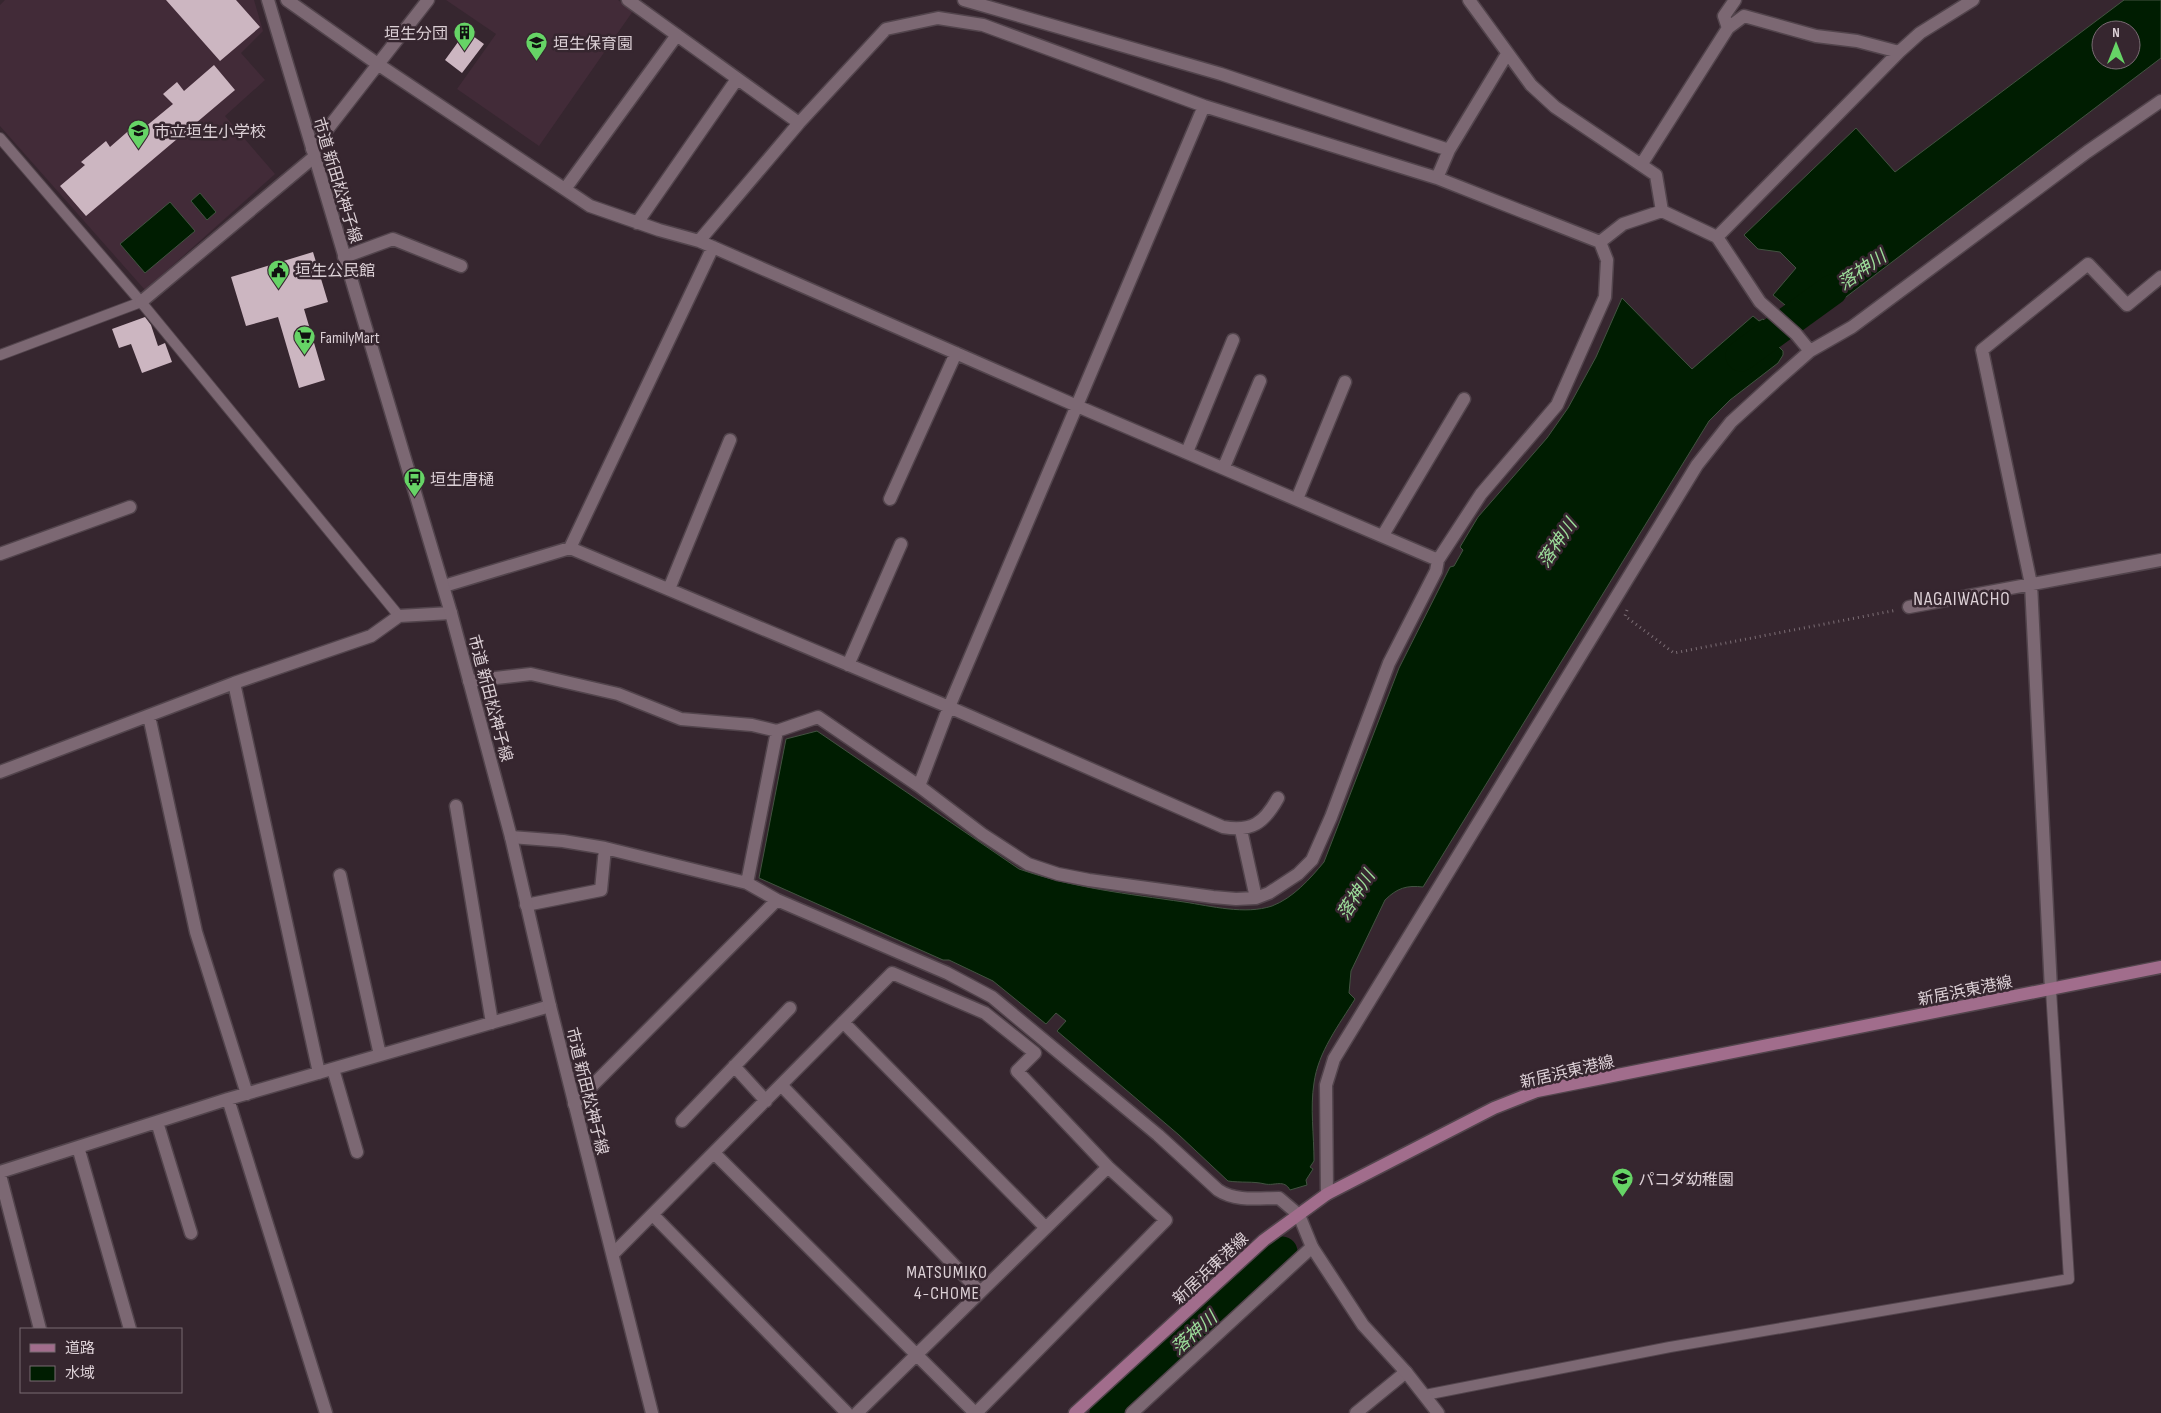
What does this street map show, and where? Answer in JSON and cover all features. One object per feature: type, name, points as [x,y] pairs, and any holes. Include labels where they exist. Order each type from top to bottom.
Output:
[{"type":"main road","name":"新居浜東港線","points":[[1076,1413],[1264,1240],[1299,1214],[1327,1194],[1494,1108],[1536,1092],[2161,967]]},
{"type":"street","name":"市道 新田松神子線","points":[[268,0],[444,586],[511,838],[574,1104],[652,1413]]},
{"type":"street","points":[[287,0],[379,65],[590,206],[699,241],[1077,406],[1384,535],[1438,560]]},
{"type":"street","points":[[141,302],[313,153],[428,0]]},
{"type":"street","points":[[628,0],[799,123]]},
{"type":"street","points":[[964,0],[1221,74],[1449,150]]},
{"type":"street","points":[[1469,0],[1531,85],[1555,107],[1656,175],[1662,210]]},
{"type":"street","points":[[1728,28],[1724,16],[1735,0]]},
{"type":"street","points":[[1717,237],[1899,52],[1920,33],[1973,0]]},
{"type":"street","points":[[1641,165],[1728,28],[1744,16],[1816,36],[1857,42],[1899,52]]},
{"type":"street","points":[[469,681],[531,674],[618,694],[681,718],[752,725],[777,731],[818,717],[918,786],[982,834],[1028,864],[1058,874],[1089,880],[1213,897],[1256,898],[1268,893],[1298,874],[1312,860],[1331,817],[1389,664],[1436,572],[1438,560],[1481,494],[1557,405],[1605,297],[1607,260],[1600,242],[1437,178],[1204,106],[983,25],[938,18],[886,29],[799,123],[699,241]]},
{"type":"street","points":[[565,189],[677,35]]},
{"type":"street","points":[[1437,178],[1449,150],[1507,54]]},
{"type":"street","points":[[637,222],[737,79]]},
{"type":"street","points":[[1327,1194],[1326,1085],[1334,1059],[1697,465],[1731,422],[1810,351],[1852,327],[2087,152],[2161,101]]},
{"type":"street","points":[[918,786],[949,707],[1204,106]]},
{"type":"street","points":[[1600,242],[1623,224],[1662,210],[1717,237],[1760,302],[1796,334],[1810,351]]},
{"type":"street","points":[[344,256],[393,239],[461,266]]},
{"type":"street","points":[[570,548],[713,247]]},
{"type":"street","points":[[2051,990],[2031,584],[1982,350],[2088,264],[2127,304],[2161,277]]},
{"type":"street","points":[[1187,452],[1233,340]]},
{"type":"street","points":[[890,499],[956,353]]},
{"type":"street","points":[[1224,468],[1260,381]]},
{"type":"street","points":[[1297,499],[1345,382]]},
{"type":"street","points":[[1384,535],[1464,399]]},
{"type":"street","points":[[669,589],[730,440]]},
{"type":"street","points":[[0,554],[130,507]]},
{"type":"street","points":[[848,665],[902,544]]},
{"type":"street","points":[[444,586],[570,548],[949,707],[1223,827],[1241,830],[1268,816],[1278,798]]},
{"type":"street","points":[[1910,608],[2161,560]]},
{"type":"street","points":[[0,772],[234,683],[371,636],[399,616],[451,613]]},
{"type":"street","points":[[234,683],[319,1073]]},
{"type":"street","points":[[149,716],[196,932],[247,1094]]},
{"type":"street","points":[[747,884],[777,731]]},
{"type":"street","points":[[456,806],[492,1023]]},
{"type":"street","points":[[1241,830],[1256,898]]},
{"type":"street","points":[[511,838],[563,841],[605,848],[747,884],[777,900],[947,973],[992,997],[1158,1135],[1226,1196],[1237,1198],[1279,1198],[1299,1214],[1312,1247],[1363,1325],[1406,1372],[1438,1413]]},
{"type":"street","points":[[526,904],[602,890],[605,848]]},
{"type":"street","points":[[340,875],[380,1055]]},
{"type":"street","points":[[574,1104],[777,900]]},
{"type":"street","points":[[613,1254],[892,972],[985,1013],[1035,1053],[1017,1071],[1108,1167],[1166,1220],[975,1413],[714,1153]]},
{"type":"street","points":[[40,1328],[0,1173],[228,1099],[550,1006]]},
{"type":"street","points":[[682,1121],[790,1008]]},
{"type":"street","points":[[843,1022],[1046,1228]]},
{"type":"street","points":[[734,1066],[766,1100]]},
{"type":"street","points":[[333,1069],[357,1152]]},
{"type":"street","points":[[781,1085],[980,1292]]},
{"type":"street","points":[[228,1099],[326,1413]]},
{"type":"street","points":[[157,1122],[191,1233]]},
{"type":"street","points":[[78,1147],[130,1328]]},
{"type":"street","points":[[857,1413],[1108,1167]]},
{"type":"street","points":[[653,1215],[847,1413]]},
{"type":"street","points":[[1132,1413],[1312,1247]]},
{"type":"street","points":[[1356,1413],[1406,1372]]},
{"type":"lane","points":[[0,138],[141,302],[399,616]]},
{"type":"lane","points":[[0,355],[141,302]]},
{"type":"lane","points":[[1425,1395],[1670,1347],[2069,1279],[2051,990]]},
{"type":"path","points":[[1628,608],[1625,616],[1674,653],[1910,608]]},
{"type":"shaded area","name":"市立垣生小学校","points":[[5,0],[254,0],[263,31],[241,53],[265,80],[225,116],[275,174],[145,290],[0,126],[0,5]]},
{"type":"shaded area","name":"垣生保育園","points":[[446,0],[618,0],[633,11],[539,146],[457,89],[496,34]]},
{"type":"water","points":[[2124,0],[2161,0],[2161,58],[1809,325],[1773,295],[1796,268],[1780,252],[1758,249],[1744,235],[1856,128],[1895,172],[2091,25],[2091,70],[2141,70],[2141,20],[2097,20]]},
{"type":"water","points":[[200,193],[216,212],[207,220],[191,201]]},
{"type":"water","points":[[170,202],[195,231],[145,273],[120,244]]},
{"type":"water","points":[[1622,298],[1692,369],[1753,316],[1759,321],[1763,319],[1784,340],[1778,346],[1783,351],[1783,355],[1778,363],[1730,400],[1709,421],[1423,887],[1412,886],[1402,888],[1385,900],[1351,971],[1349,993],[1355,999],[1330,1039],[1316,1072],[1312,1102],[1314,1161],[1310,1167],[1313,1169],[1306,1180],[1307,1185],[1290,1190],[1282,1184],[1228,1181],[1179,1135],[1057,1031],[1066,1021],[1056,1013],[1046,1024],[993,981],[759,878],[786,739],[817,731],[1019,869],[1039,876],[1101,890],[1228,909],[1262,909],[1280,903],[1307,881],[1324,862],[1399,668],[1450,567],[1454,566],[1463,550],[1460,547],[1478,517],[1547,438],[1568,408],[1596,357]]},
{"type":"building","points":[[166,0],[236,0],[260,27],[220,61]]},
{"type":"building","name":"垣生分団","points":[[466,31],[484,44],[462,73],[445,60]]},
{"type":"building","points":[[214,65],[235,90],[86,216],[60,186],[85,165],[81,162],[106,141],[110,147],[134,126],[139,132],[173,104],[163,94],[177,82],[184,91]]},
{"type":"building","name":"垣生公民館","points":[[313,252],[328,302],[304,309],[325,380],[299,388],[278,317],[246,326],[231,277]]},
{"type":"building","points":[[145,317],[151,325],[158,346],[165,343],[172,362],[142,373],[131,344],[119,348],[112,329]]},
{"type":"waterway","name":"落神川","points":[[1741,356],[1832,290]]},
{"type":"waterway","name":"落神川","points":[[1105,1413],[1282,1252]]},
{"type":"place","name":"垣生分団","points":[[464,52]]},
{"type":"place","name":"垣生保育園","points":[[537,62]]},
{"type":"place","name":"市立垣生小学校","points":[[138,150]]},
{"type":"place","name":"垣生公民館","points":[[279,289]]},
{"type":"place","name":"FamilyMart","points":[[304,356]]},
{"type":"place","name":"垣生唐樋","points":[[414,498]]},
{"type":"place","name":"パコダ幼稚園","points":[[1622,1198]]},
{"type":"district","name":"NAGAIWACHO","points":[[1962,598]]},
{"type":"district","name":"MATSUMIKO 4-CHOME","points":[[947,1282]]}]
